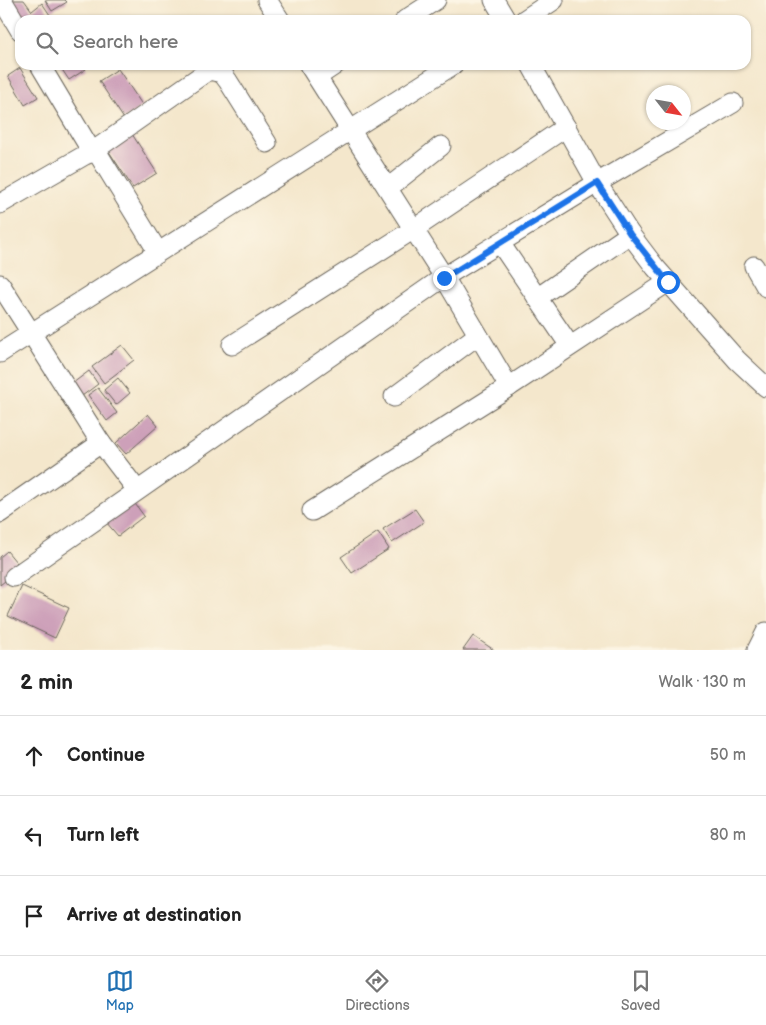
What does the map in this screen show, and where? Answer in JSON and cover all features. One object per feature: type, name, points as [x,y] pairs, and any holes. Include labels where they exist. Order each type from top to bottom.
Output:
[{"type":"street","points":[[2,0],[15,22]]},
{"type":"street","points":[[267,0],[277,15]]},
{"type":"street","points":[[413,15],[436,0]]},
{"type":"street","points":[[494,0],[503,15]]},
{"type":"street","points":[[532,15],[554,0]]},
{"type":"street","points":[[43,70],[92,152],[100,157],[158,252]]},
{"type":"street","points":[[0,204],[92,152],[209,70],[222,73],[266,143]]},
{"type":"street","points":[[0,352],[445,70]]},
{"type":"street","points":[[534,70],[597,183],[630,234],[668,282],[737,360],[766,387]]},
{"type":"street","points":[[313,71],[414,229],[509,387]]},
{"type":"street","points":[[14,577],[444,278],[597,183],[733,103]]},
{"type":"street","points":[[232,345],[414,229],[566,127]]},
{"type":"street","points":[[388,188],[441,146]]},
{"type":"street","points":[[538,298],[630,234]]},
{"type":"street","points":[[500,243],[570,346]]},
{"type":"street","points":[[754,266],[766,288]]},
{"type":"street","points":[[312,511],[509,387],[668,282]]},
{"type":"street","points":[[0,284],[101,443],[137,490]]},
{"type":"street","points":[[394,397],[478,335]]},
{"type":"street","points":[[0,513],[101,443]]},
{"type":"building","points":[[5,0],[24,0],[32,11],[42,3],[50,15],[16,15]]},
{"type":"building","points":[[45,0],[65,0],[67,2],[52,11]]},
{"type":"building","points":[[17,70],[21,70],[38,97],[25,105],[8,76]]},
{"type":"building","points":[[62,70],[84,70],[69,80]]},
{"type":"building","points":[[119,70],[143,106],[124,119],[99,81]]},
{"type":"building","points":[[132,134],[157,173],[133,188],[108,150]]},
{"type":"building","points":[[122,345],[134,360],[104,383],[92,367]]},
{"type":"building","points":[[89,371],[98,384],[82,396],[73,383]]},
{"type":"building","points":[[118,378],[130,393],[116,405],[104,390]]},
{"type":"building","points":[[98,388],[117,413],[107,421],[88,395]]},
{"type":"building","points":[[148,414],[158,426],[126,454],[116,443]]},
{"type":"building","points":[[133,501],[144,516],[118,536],[106,522]]},
{"type":"building","points":[[415,509],[424,522],[392,543],[383,529]]},
{"type":"building","points":[[378,532],[389,549],[352,573],[341,557]]},
{"type":"building","points":[[7,551],[21,568],[0,585],[0,557]]},
{"type":"building","points":[[22,586],[69,608],[55,638],[8,616]]},
{"type":"building","points":[[473,636],[494,650],[463,650]]},
{"type":"route","points":[[444,278],[597,183],[630,234],[668,282]]}]
